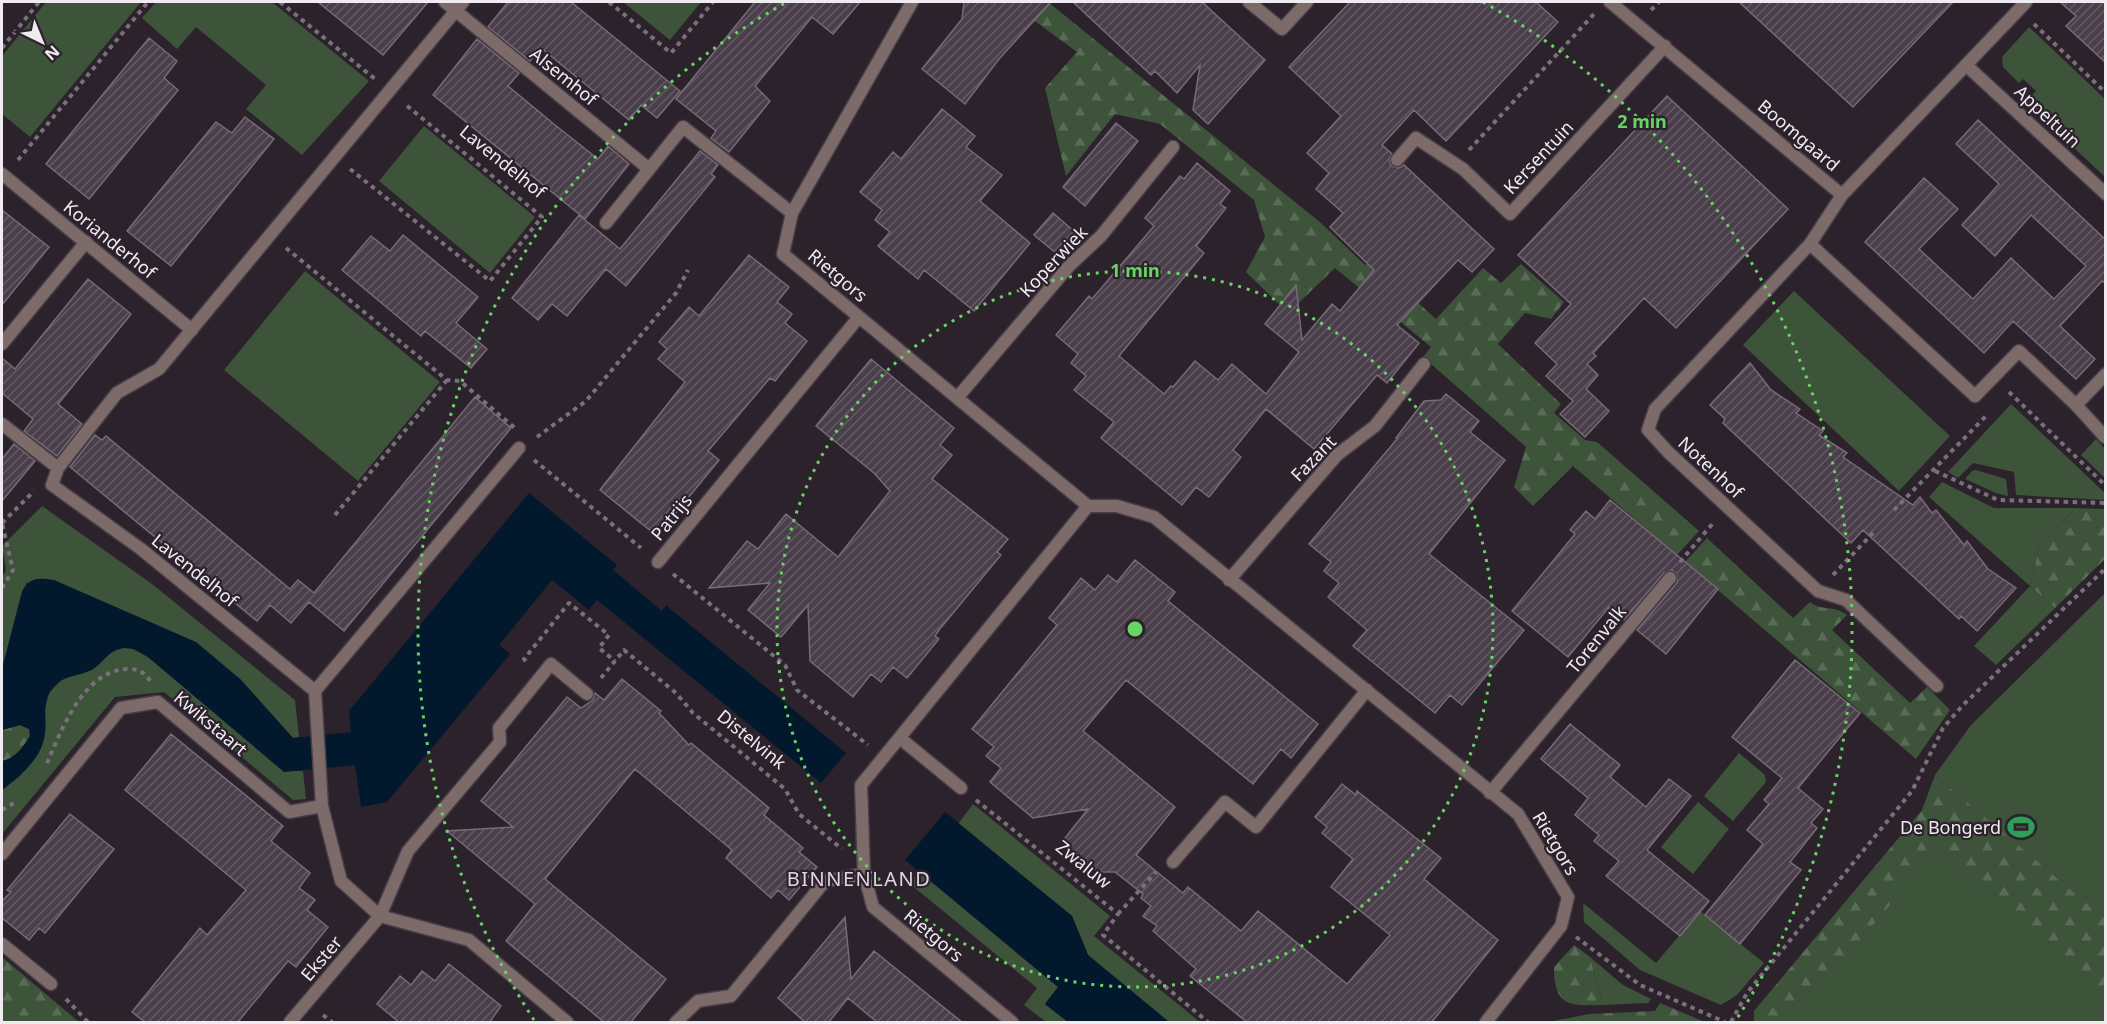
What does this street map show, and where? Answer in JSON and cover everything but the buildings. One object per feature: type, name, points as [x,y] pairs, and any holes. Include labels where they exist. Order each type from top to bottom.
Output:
[{"type":"street","name":"Alsemhof","points":[[445,2],[459,6],[649,169]]},
{"type":"street","name":"Rietgors","points":[[912,2],[792,213],[783,254],[1088,506],[1117,506],[1154,517],[1518,814],[1568,897],[1561,926],[1486,1023]]},
{"type":"street","points":[[1249,2],[1282,29],[1307,2]]},
{"type":"street","name":"Boomgaard","points":[[1610,2],[1842,195],[1967,66],[2024,3]]},
{"type":"street","points":[[52,485],[58,468],[117,393],[159,369],[272,236],[459,6]]},
{"type":"street","name":"Kersentuin","points":[[1463,170],[1510,214],[1665,46]]},
{"type":"street","name":"Appeltuin","points":[[1967,66],[2106,194]]},
{"type":"street","points":[[606,223],[683,127],[792,213]]},
{"type":"street","points":[[1397,160],[1416,138],[1463,170]]},
{"type":"street","name":"Koperwiek","points":[[957,398],[1069,266],[1101,236],[1173,147]]},
{"type":"street","name":"Korianderhof","points":[[3,176],[192,330]]},
{"type":"street","name":"Notenhof","points":[[1842,195],[1810,244],[1655,410],[1648,430],[1668,452],[1818,591],[1846,600],[1937,686]]},
{"type":"street","points":[[2,344],[86,242]]},
{"type":"street","points":[[1810,244],[1975,396],[2019,351],[2076,405],[2105,437]]},
{"type":"street","name":"Patrijs","points":[[658,562],[859,317]]},
{"type":"street","name":"Fazant","points":[[1229,580],[1337,455],[1375,426],[1424,364]]},
{"type":"street","points":[[2076,405],[2106,374]]},
{"type":"street","points":[[2,424],[58,468]]},
{"type":"street","points":[[519,448],[315,691],[321,806],[341,881],[380,916],[470,940],[567,1023]]},
{"type":"street","name":"Lavendelhof","points":[[52,485],[141,549],[315,691]]},
{"type":"street","name":"Rietgors","points":[[1012,1023],[873,907],[864,870],[861,785],[886,759],[1088,506]]},
{"type":"street","name":"Torenvalk","points":[[1490,793],[1670,578]]},
{"type":"street","points":[[380,916],[408,851],[500,742],[499,728],[551,663],[587,694]]},
{"type":"street","points":[[1173,862],[1225,802],[1256,827],[1367,690]]},
{"type":"street","name":"Kwikstaart","points":[[2,854],[121,708],[158,702],[289,812],[321,806]]},
{"type":"street","points":[[901,739],[961,788]]},
{"type":"street","points":[[676,1023],[698,1001],[730,996],[825,881],[864,870]]},
{"type":"street","name":"Ekster","points":[[290,1023],[380,916]]},
{"type":"street","points":[[2,944],[51,984]]},
{"type":"path","points":[[2,48],[39,2]]},
{"type":"path","points":[[3,176],[148,2]]},
{"type":"path","points":[[280,2],[390,91]]},
{"type":"path","points":[[609,2],[671,53],[713,2]]},
{"type":"path","points":[[2024,3],[2033,23],[2106,93]]},
{"type":"path","points":[[1463,170],[1464,155],[1599,10]]},
{"type":"path","name":"Lavendelhof","points":[[335,157],[490,281],[542,217],[390,91]]},
{"type":"path","points":[[272,236],[447,380],[460,381],[531,441]]},
{"type":"path","points":[[658,562],[519,448],[586,401],[676,293],[688,270]]},
{"type":"path","points":[[2000,401],[2034,365]]},
{"type":"path","points":[[335,515],[447,380]]},
{"type":"path","points":[[2009,392],[2106,486]]},
{"type":"path","points":[[1894,510],[1935,471],[1992,410]]},
{"type":"path","points":[[1935,471],[1998,500],[2106,504]]},
{"type":"path","points":[[2,588],[13,570],[2,523],[35,491],[52,485]]},
{"type":"path","points":[[1670,578],[1682,559],[1727,507]]},
{"type":"path","points":[[1818,591],[1873,533]]},
{"type":"path","name":"Patrijs","points":[[658,562],[785,665],[797,690],[886,759]]},
{"type":"path","points":[[1731,1023],[1747,993],[1912,791],[1943,728],[2106,568]]},
{"type":"path","points":[[542,675],[524,659],[569,603],[609,635],[599,648],[615,661],[587,694]]},
{"type":"path","name":"Distelvink","points":[[615,661],[624,650],[676,693],[693,713],[785,789],[799,814],[864,870]]},
{"type":"path","name":"Zwaluw","points":[[961,788],[1118,914],[1103,935],[1208,1023]]},
{"type":"path","points":[[1118,914],[1164,862],[1173,862]]},
{"type":"path","points":[[1561,926],[1640,986],[1725,1023]]},
{"type":"path","points":[[51,984],[88,1023]]},
{"type":"green space","points":[[46,2],[141,2],[30,137],[2,114],[2,56]]},
{"type":"green space","points":[[156,2],[272,2],[369,81],[302,155],[246,109],[266,85],[196,27],[177,49],[142,18]]},
{"type":"green space","points":[[623,2],[701,2],[670,40]]},
{"type":"green space","points":[[1009,2],[1048,2],[1321,223],[1365,265],[1371,260],[1436,319],[1483,268],[1501,283],[1521,264],[1564,302],[1551,319],[1525,313],[1498,344],[1561,404],[1554,413],[1585,440],[1597,442],[1699,531],[1677,555],[1573,466],[1533,506],[1514,487],[1526,447],[1423,357],[1431,347],[1335,268],[1288,313],[1246,272],[1265,237],[1254,200],[1160,124],[1115,114],[1066,176],[1045,88],[1077,52]]},
{"type":"green space","points":[[2029,27],[2105,99],[2105,177],[2025,102],[2036,91],[2023,79],[2019,83],[2003,67],[2002,57]]},
{"type":"green space","points":[[424,126],[535,217],[490,273],[379,181]]},
{"type":"green space","points":[[305,271],[440,382],[358,481],[224,370]]},
{"type":"green space","points":[[1794,291],[1950,436],[1899,491],[1743,345]]},
{"type":"green space","points":[[2011,404],[2105,493],[2105,500],[2016,495],[2014,472],[1973,463],[1958,478],[1948,472]]},
{"type":"green space","points":[[2096,439],[2105,449],[2105,478],[2081,455]]},
{"type":"green space","points":[[1976,470],[2006,479],[2008,496],[1965,479]]},
{"type":"green space","points":[[1942,482],[1994,508],[2075,508],[2039,548],[2030,586],[1929,497]]},
{"type":"green space","points":[[42,506],[152,584],[295,700],[299,737],[293,738],[240,679],[27,582],[22,592],[2,669],[2,577],[6,570],[2,546]]},
{"type":"green space","points":[[2075,508],[2105,509],[2105,559],[2055,608],[2030,586],[2039,548]]},
{"type":"green space","points":[[1707,538],[1793,618],[1810,602],[1847,615],[1832,630],[1910,703],[1927,687],[1950,710],[1916,759],[1685,562]]},
{"type":"green space","points":[[2030,586],[2055,608],[1996,665],[1974,646]]},
{"type":"green space","name":"De Bongerd","points":[[2105,593],[2105,1022],[1768,1022],[1962,798],[1935,775],[1971,725]]},
{"type":"green space","points":[[123,648],[133,649],[148,657],[284,771],[303,771],[306,799],[293,800],[164,692],[115,697],[2,834],[2,790],[20,776],[45,734],[45,708],[49,693],[63,678],[92,670],[111,652]]},
{"type":"green space","points":[[20,725],[29,729],[30,736],[15,755],[2,761],[2,730]]},
{"type":"green space","points":[[1739,753],[1765,775],[1766,782],[1733,821],[1704,796]]},
{"type":"green space","points":[[1935,775],[2105,919],[2105,993],[1937,850],[1790,1022],[1754,1022],[1754,1011],[1922,810]]},
{"type":"green space","points":[[1698,802],[1729,829],[1693,874],[1661,847]]},
{"type":"green space","points":[[973,804],[1110,916],[1094,936],[1200,1022],[1169,1022],[1088,955],[1072,916],[958,824]]},
{"type":"green space","points":[[919,871],[1058,987],[1045,1004],[1068,1022],[1046,1022],[1024,1005],[1037,988],[909,883]]},
{"type":"green space","points":[[1583,903],[1656,963],[1700,911],[1764,963],[1737,995],[1721,1005],[1640,970],[1584,922]]},
{"type":"green space","points":[[1574,945],[1590,957],[1603,1005],[1573,1004],[1561,997],[1557,990],[1554,967]]},
{"type":"green space","points":[[2,957],[79,1022],[2,1022]]},
{"type":"green space","points":[[1590,957],[1623,985],[1651,999],[1648,1003],[1603,1005]]},
{"type":"green space","points":[[1660,1003],[1705,1022],[1549,1022],[1589,1014],[1655,1011]]},
{"type":"water","points":[[529,493],[846,753],[821,783],[597,600],[589,610],[552,580],[499,645],[510,654],[387,802],[361,807],[355,765],[284,772],[148,657],[130,648],[114,651],[93,669],[65,679],[55,686],[46,702],[45,733],[40,750],[30,766],[2,790],[2,761],[15,755],[30,736],[29,729],[20,725],[2,730],[2,669],[22,592],[31,581],[54,580],[196,642],[240,679],[293,738],[351,732],[349,711]]},
{"type":"water","points":[[945,812],[1072,916],[1088,955],[1169,1022],[1068,1022],[1045,1004],[1058,987],[905,860]]},
{"type":"pier","points":[[619,563],[668,603],[662,611],[613,570]]},
{"type":"place","name":"De Bongerd","points":[[2021,827]]},
{"type":"district","name":"BINNENLAND","points":[[859,878]]}]
